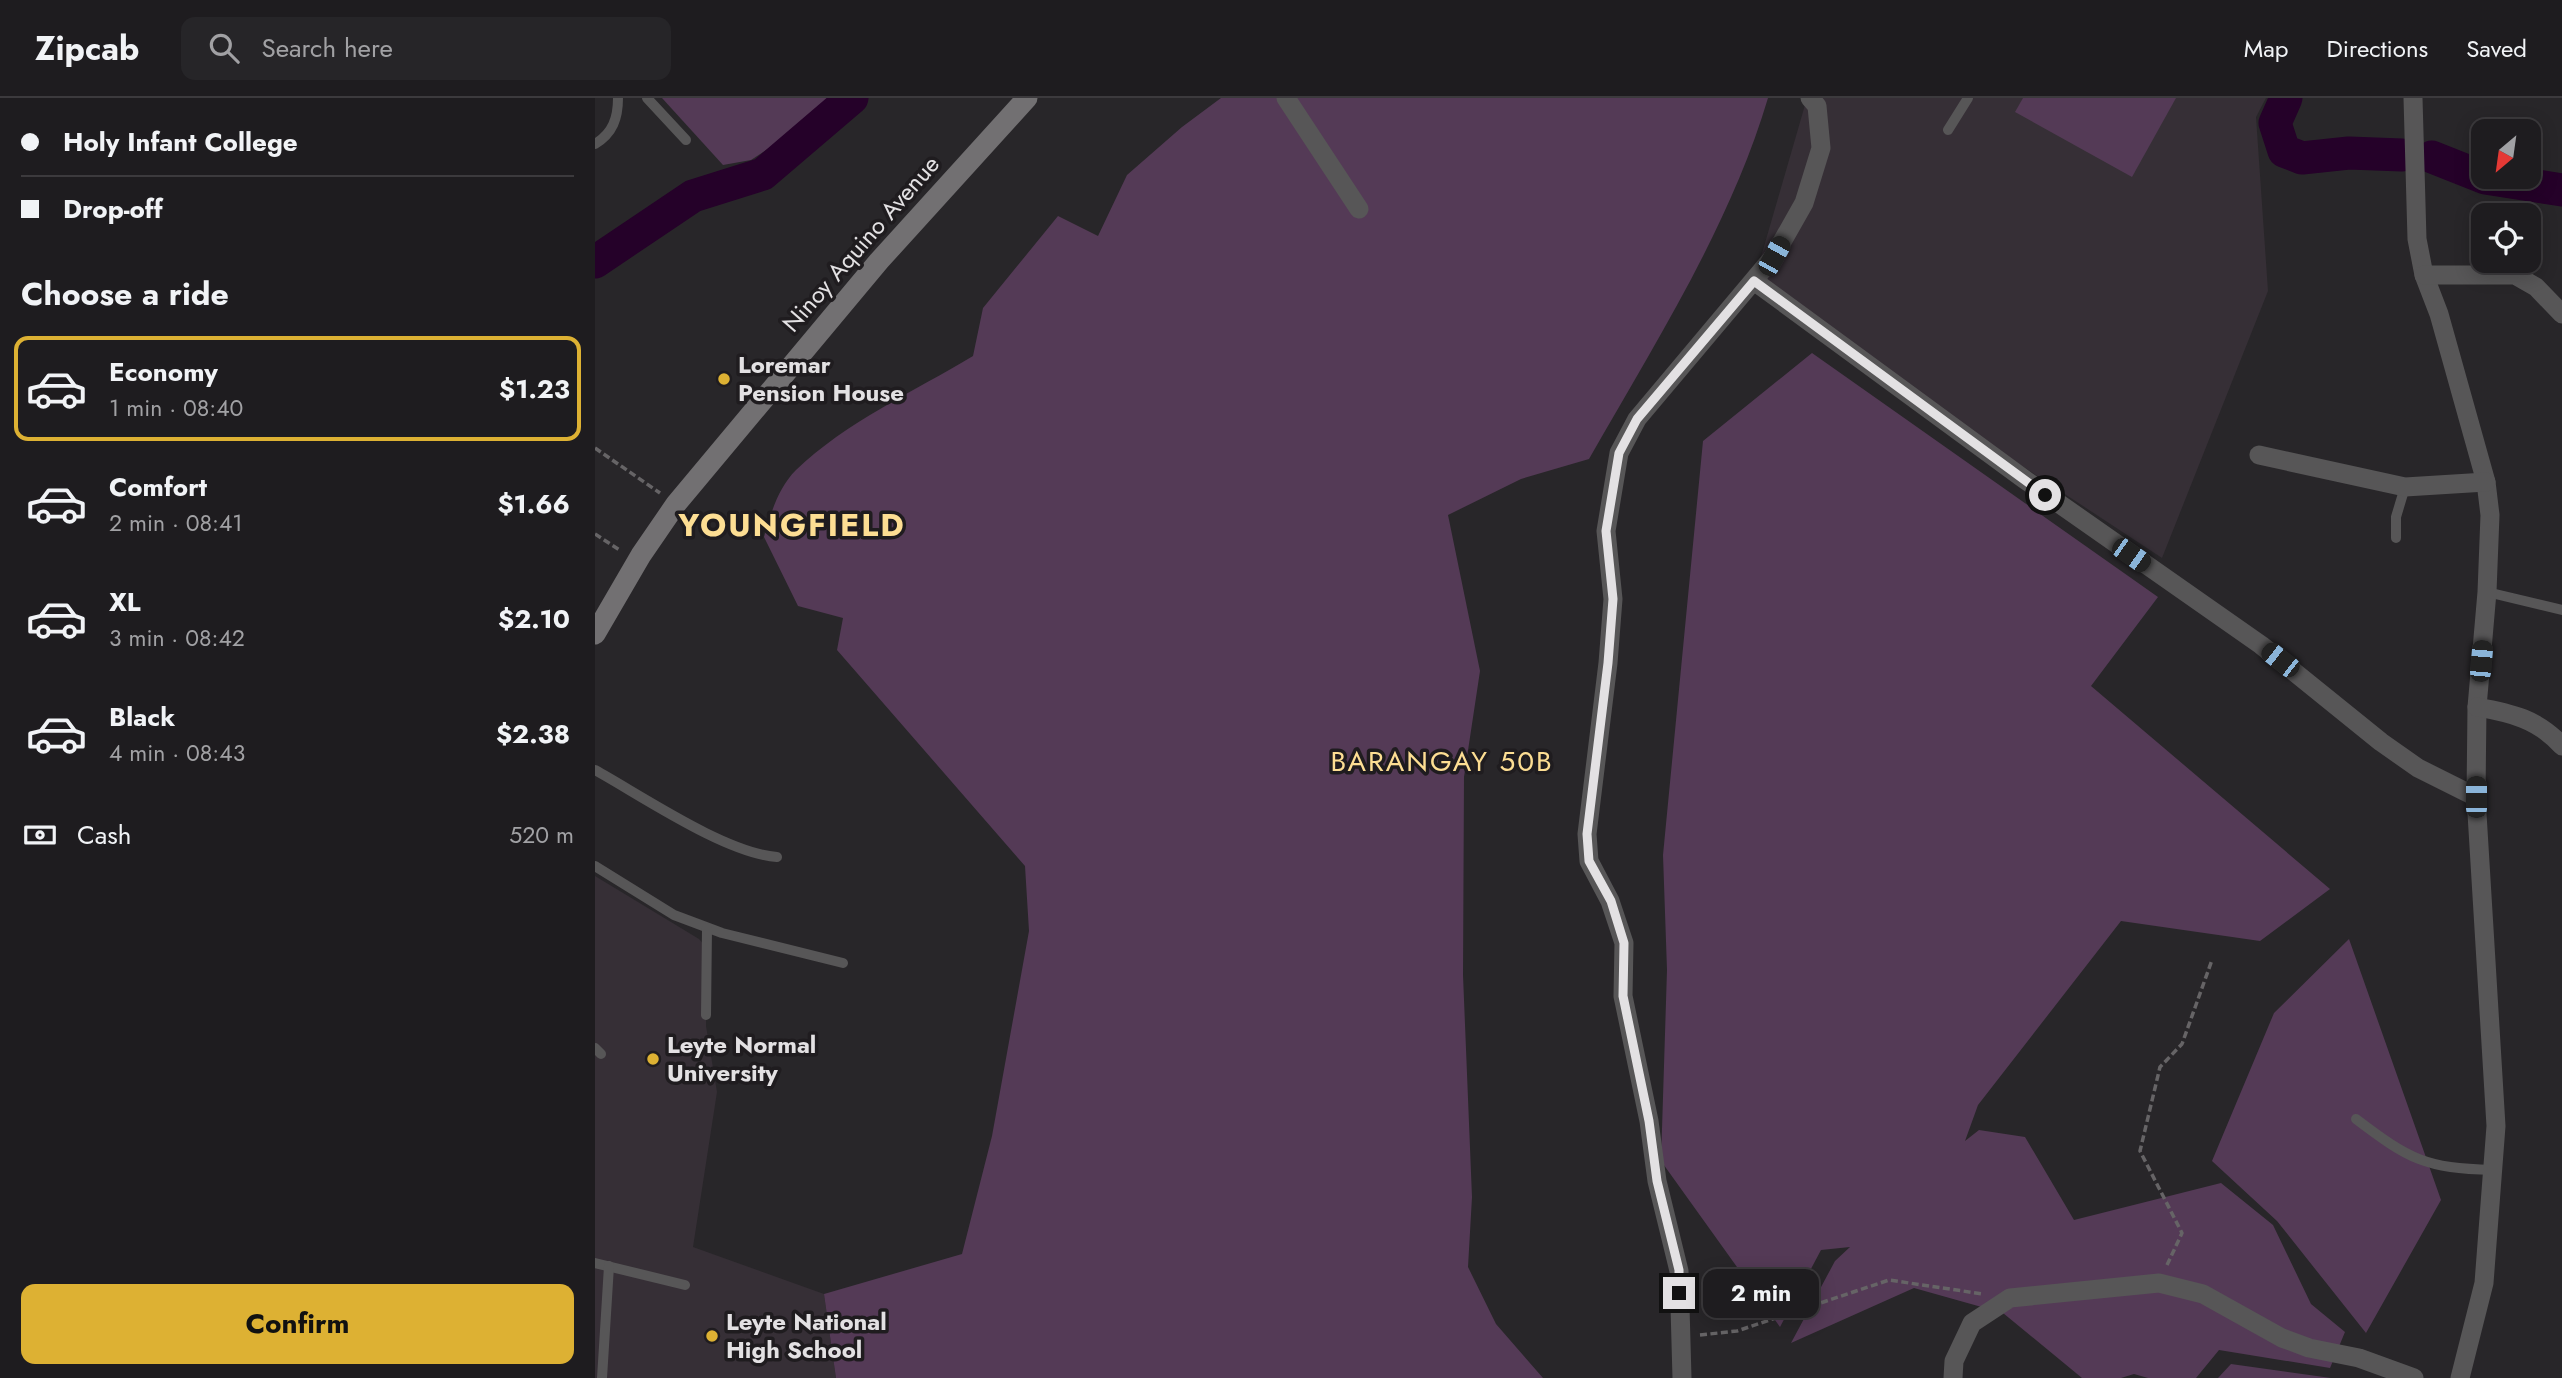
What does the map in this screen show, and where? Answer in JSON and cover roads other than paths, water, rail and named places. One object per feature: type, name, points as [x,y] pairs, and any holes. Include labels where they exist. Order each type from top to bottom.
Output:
[{"type":"main road","name":"Ninoy Aquino Avenue","points":[[595,634],[637,562],[676,504],[879,261],[1027,98]]},
{"type":"street","points":[[1286,98],[1359,209]]},
{"type":"street","points":[[1682,1378],[1679,1270],[1657,1181],[1649,1121],[1623,996],[1624,943],[1611,901],[1589,861],[1587,834],[1613,599],[1606,531],[1619,453],[1637,419],[1774,256],[1804,203],[1821,148],[1817,106],[1810,98]]},
{"type":"street","points":[[2413,98],[2417,239],[2424,275],[2439,314],[2486,482],[2490,515],[2487,592],[2477,707],[2476,797],[2496,1126],[2484,1283],[2460,1378]]},
{"type":"street","points":[[2424,275],[2515,275],[2536,287],[2562,314]]},
{"type":"street","points":[[1754,281],[2024,480],[2261,645],[2381,742],[2418,768],[2476,797]]},
{"type":"street","points":[[2259,455],[2405,487],[2486,482]]},
{"type":"street","points":[[2477,707],[2515,713],[2548,730],[2562,746]]},
{"type":"street","points":[[1953,1378],[1954,1361],[1972,1323],[2010,1298],[2159,1283],[2203,1294],[2282,1338],[2309,1348],[2359,1358],[2414,1378]]},
{"type":"lane","points":[[595,144],[611,131],[618,111],[618,98]]},
{"type":"lane","points":[[647,98],[686,140]]},
{"type":"lane","points":[[1948,130],[1968,98]]},
{"type":"lane","points":[[2396,538],[2396,517],[2405,487]]},
{"type":"lane","points":[[2487,592],[2562,610]]},
{"type":"lane","points":[[595,770],[704,831],[761,856],[777,857]]},
{"type":"lane","points":[[595,866],[674,915],[707,928],[843,962]]},
{"type":"lane","points":[[706,1015],[707,928]]},
{"type":"lane","points":[[2357,1119],[2393,1147],[2419,1160],[2446,1168],[2494,1170]]},
{"type":"lane","points":[[595,1263],[685,1285]]},
{"type":"lane","points":[[602,1378],[609,1266]]},
{"type":"waterway","points":[[595,262],[693,196],[763,174],[852,98]]},
{"type":"waterway","points":[[2286,98],[2275,123],[2284,151],[2302,158],[2349,153],[2402,155]]},
{"type":"waterway","points":[[2432,157],[2485,178],[2562,190]]},
{"type":"place","name":"Loremar Pension House","points":[[724,379]]},
{"type":"place","name":"Leyte Normal University","points":[[653,1059]]},
{"type":"place","name":"Leyte National High School","points":[[712,1336]]},
{"type":"district","name":"YOUNGFIELD","points":[[792,525]]},
{"type":"district","name":"BARANGAY 50B","points":[[1442,761]]}]
